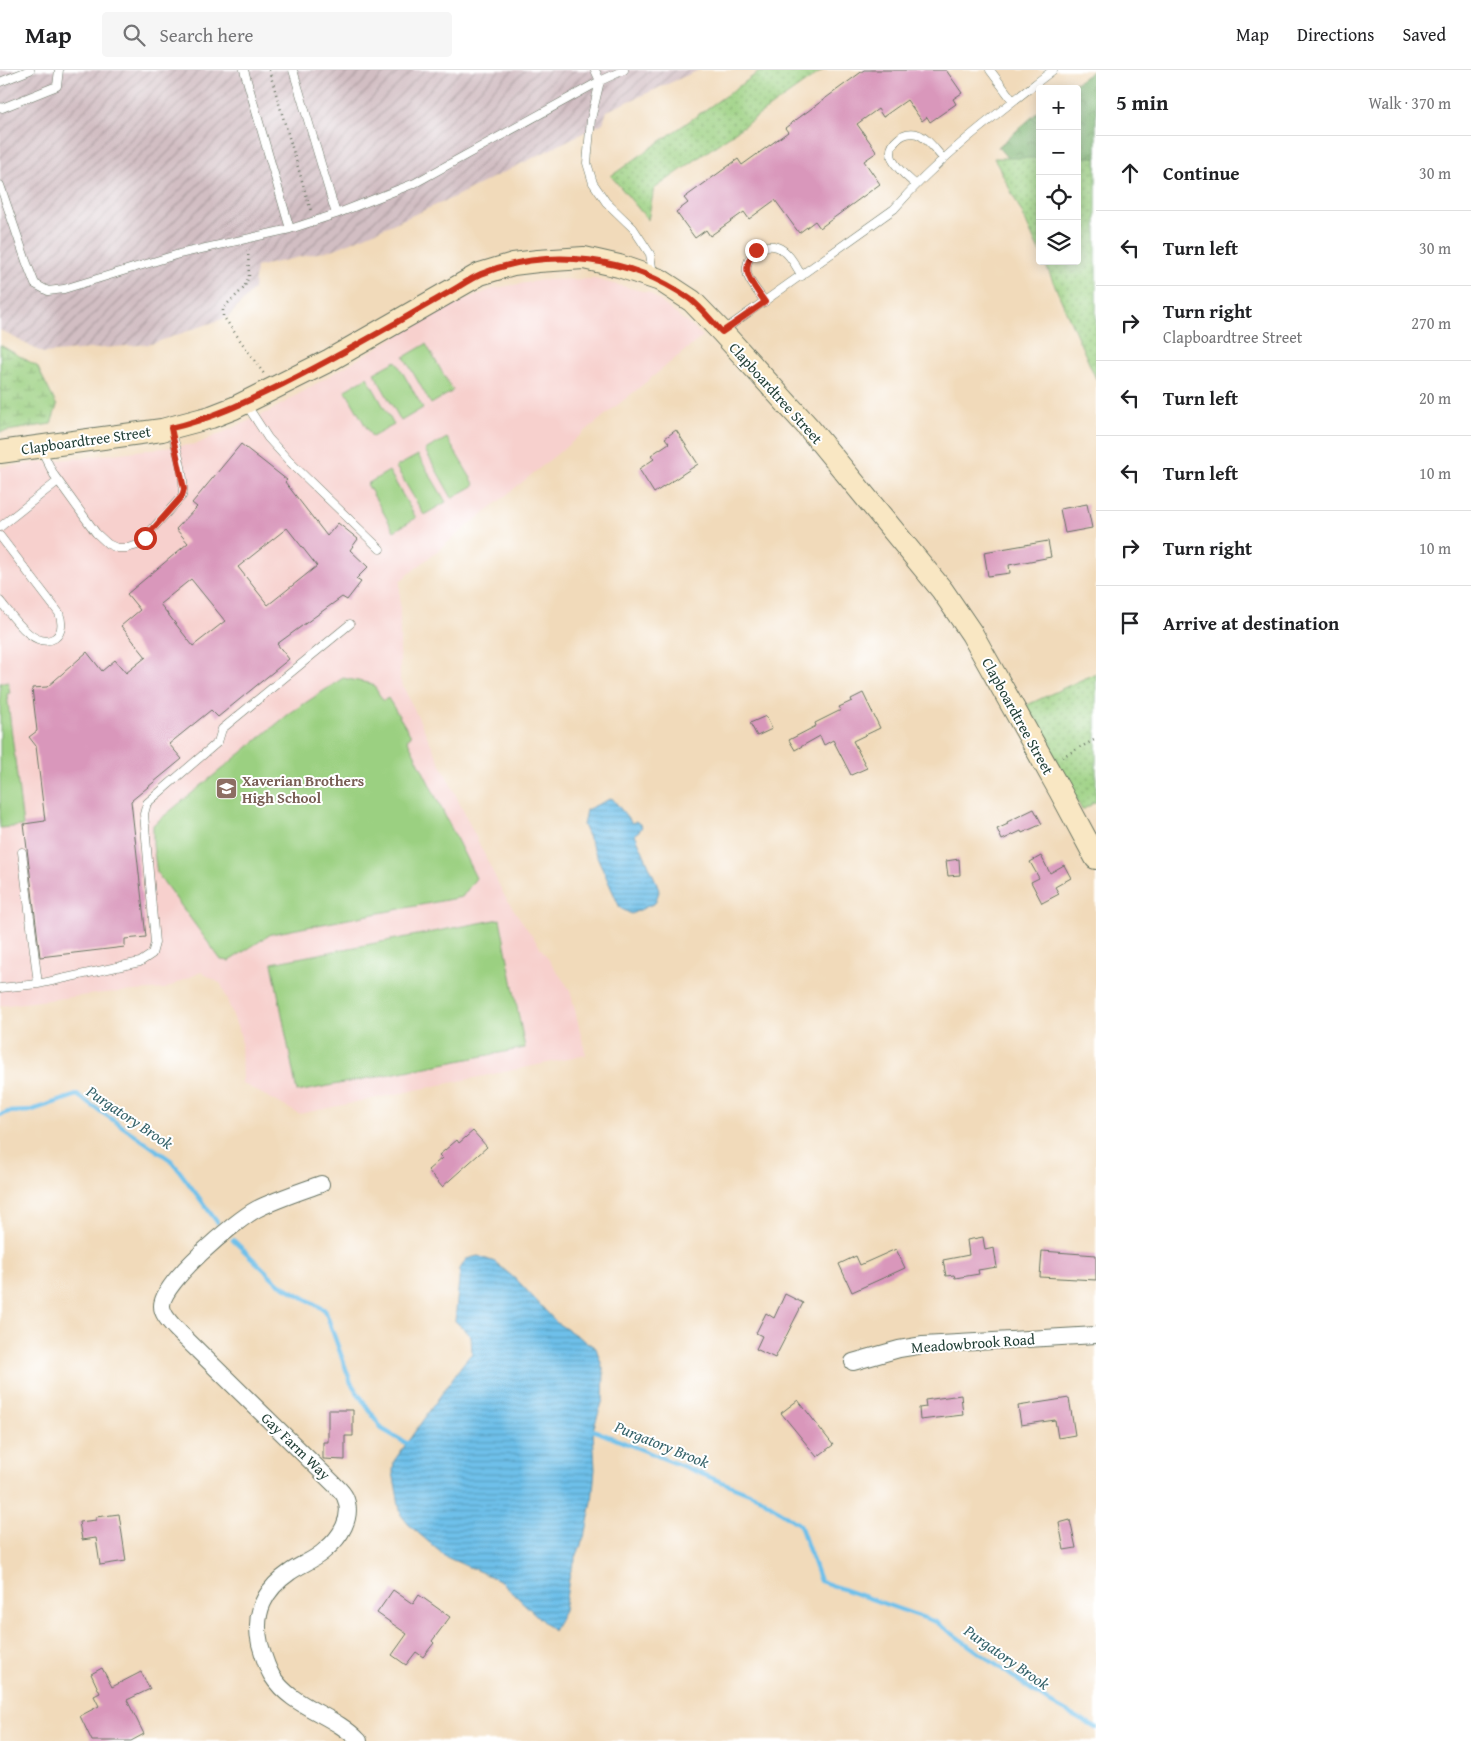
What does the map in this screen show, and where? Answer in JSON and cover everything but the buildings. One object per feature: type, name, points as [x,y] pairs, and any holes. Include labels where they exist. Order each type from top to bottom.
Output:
[{"type":"main road","name":"Clapboardtree Street","points":[[0,452],[171,428],[211,417],[245,403],[330,360],[480,274],[513,264],[538,260],[584,258],[620,266],[660,280],[692,301],[722,332],[809,428],[942,590],[972,634],[1096,858]]},
{"type":"street","name":"Gay Farm Way","points":[[320,1184],[256,1210],[222,1234],[174,1282],[165,1294],[162,1306],[166,1318],[176,1329],[333,1482],[345,1497],[348,1516],[340,1534],[325,1551],[290,1572],[274,1585],[264,1599],[258,1618],[259,1636],[263,1655],[272,1676],[286,1694],[347,1729],[359,1741]]},
{"type":"street","name":"Meadowbrook Road","points":[[853,1362],[899,1349],[923,1345],[1096,1335]]},
{"type":"lane","points":[[0,82],[30,70]]},
{"type":"lane","points":[[0,107],[2,108],[57,86],[59,70]]},
{"type":"lane","points":[[244,70],[290,229]]},
{"type":"lane","points":[[293,70],[336,214]]},
{"type":"lane","points":[[595,70],[600,81],[591,119],[587,163],[593,183],[606,202],[632,228],[650,254],[653,278]]},
{"type":"lane","points":[[0,185],[35,284],[48,290],[64,289],[179,254],[290,229],[336,214],[415,183],[600,81],[624,70]]},
{"type":"lane","points":[[990,70],[1013,101]]},
{"type":"lane","points":[[722,332],[894,209],[943,158],[1053,70]]},
{"type":"lane","points":[[916,185],[894,165],[891,158],[891,151],[897,139],[903,135],[916,134],[923,137],[943,158]]},
{"type":"lane","points":[[765,302],[748,275],[748,261],[756,250],[770,246],[783,250],[802,276]]},
{"type":"lane","points":[[245,403],[268,438],[290,462],[380,549]]},
{"type":"lane","points":[[40,447],[58,481],[96,533],[108,544],[117,548],[128,548],[138,545],[182,496],[184,489],[171,428]]},
{"type":"lane","points":[[0,527],[58,481]]},
{"type":"lane","points":[[0,536],[59,612],[62,626],[60,632],[57,637],[51,640],[36,639],[23,628],[0,601]]},
{"type":"lane","points":[[0,988],[38,984],[140,962],[152,954],[156,942],[144,814],[148,803],[218,742],[222,730],[350,624]]},
{"type":"lane","points":[[22,852],[38,984]]},
{"type":"path","points":[[269,70],[315,222]]},
{"type":"path","points":[[246,239],[249,256],[249,276],[244,288],[223,308],[223,316],[252,356],[272,389]]},
{"type":"path","points":[[1046,766],[1096,739]]},
{"type":"shaded area","points":[[0,70],[699,70],[607,111],[603,123],[450,199],[335,249],[256,267],[254,289],[228,317],[151,344],[43,353],[0,330]]},
{"type":"shaded area","name":"Xaverian Brothers High School","points":[[594,279],[650,293],[703,336],[400,581],[400,680],[505,897],[570,990],[586,1055],[299,1114],[242,1083],[241,1037],[221,984],[201,972],[165,989],[104,993],[0,1006],[0,467],[197,444],[270,411],[449,305],[496,288],[543,280]]},
{"type":"green space","points":[[762,70],[823,70],[654,189],[648,220],[611,176]]},
{"type":"green space","points":[[1096,70],[1096,168],[1081,168],[1081,85],[1073,85]]},
{"type":"green space","points":[[1036,114],[1036,167],[1015,167],[998,147]]},
{"type":"green space","points":[[1081,157],[1096,157],[1096,379],[1046,265],[1081,265]]},
{"type":"green space","points":[[994,158],[1036,158],[1036,244]]},
{"type":"green space","points":[[426,344],[453,391],[431,404],[404,357]]},
{"type":"green space","points":[[0,345],[37,366],[57,406],[51,424],[0,432]]},
{"type":"green space","points":[[396,361],[423,408],[401,421],[374,373]]},
{"type":"green space","points":[[367,377],[394,425],[372,437],[345,390]]},
{"type":"green space","points":[[447,438],[475,485],[452,498],[425,450]]},
{"type":"green space","points":[[418,455],[446,502],[424,515],[396,467]]},
{"type":"green space","points":[[389,471],[416,518],[394,531],[367,484]]},
{"type":"green space","points":[[1096,673],[1096,802],[1082,810],[1025,706]]},
{"type":"green space","points":[[343,678],[373,684],[383,701],[388,698],[411,736],[407,739],[476,878],[462,897],[271,934],[229,961],[221,960],[157,873],[153,845],[153,825],[290,713]]},
{"type":"green space","points":[[8,682],[10,693],[7,694],[23,826],[0,828],[0,683]]},
{"type":"green space","points":[[500,919],[525,1048],[297,1092],[272,963]]},
{"type":"water","points":[[612,798],[632,823],[636,821],[642,826],[635,834],[659,892],[655,903],[631,914],[620,908],[583,825],[586,810]]},
{"type":"water","points":[[478,1256],[495,1262],[519,1282],[557,1323],[596,1348],[604,1372],[603,1400],[593,1430],[595,1469],[592,1502],[586,1532],[570,1573],[564,1611],[553,1631],[499,1580],[446,1557],[409,1525],[401,1515],[393,1472],[394,1461],[472,1353],[471,1336],[455,1321],[460,1269],[466,1259]]},
{"type":"waterway","name":"Purgatory Brook","points":[[0,1115],[8,1112],[29,1111],[77,1095],[172,1161],[217,1222]]},
{"type":"waterway","name":"Purgatory Brook","points":[[233,1240],[278,1283],[325,1310],[351,1383],[382,1429],[406,1443],[410,1443]]},
{"type":"waterway","name":"Purgatory Brook","points":[[588,1430],[593,1430],[759,1497],[800,1525],[820,1581],[936,1622],[1050,1703],[1096,1728]]},
{"type":"place","name":"Xaverian Brothers High School","points":[[226,789]]},
{"type":"route","points":[[145,538],[182,496],[184,489],[183,477],[171,428],[211,417],[234,408],[330,360],[480,274],[513,264],[538,260],[584,258],[620,266],[660,280],[692,301],[722,332],[765,302],[748,275],[748,261],[756,250]]}]
